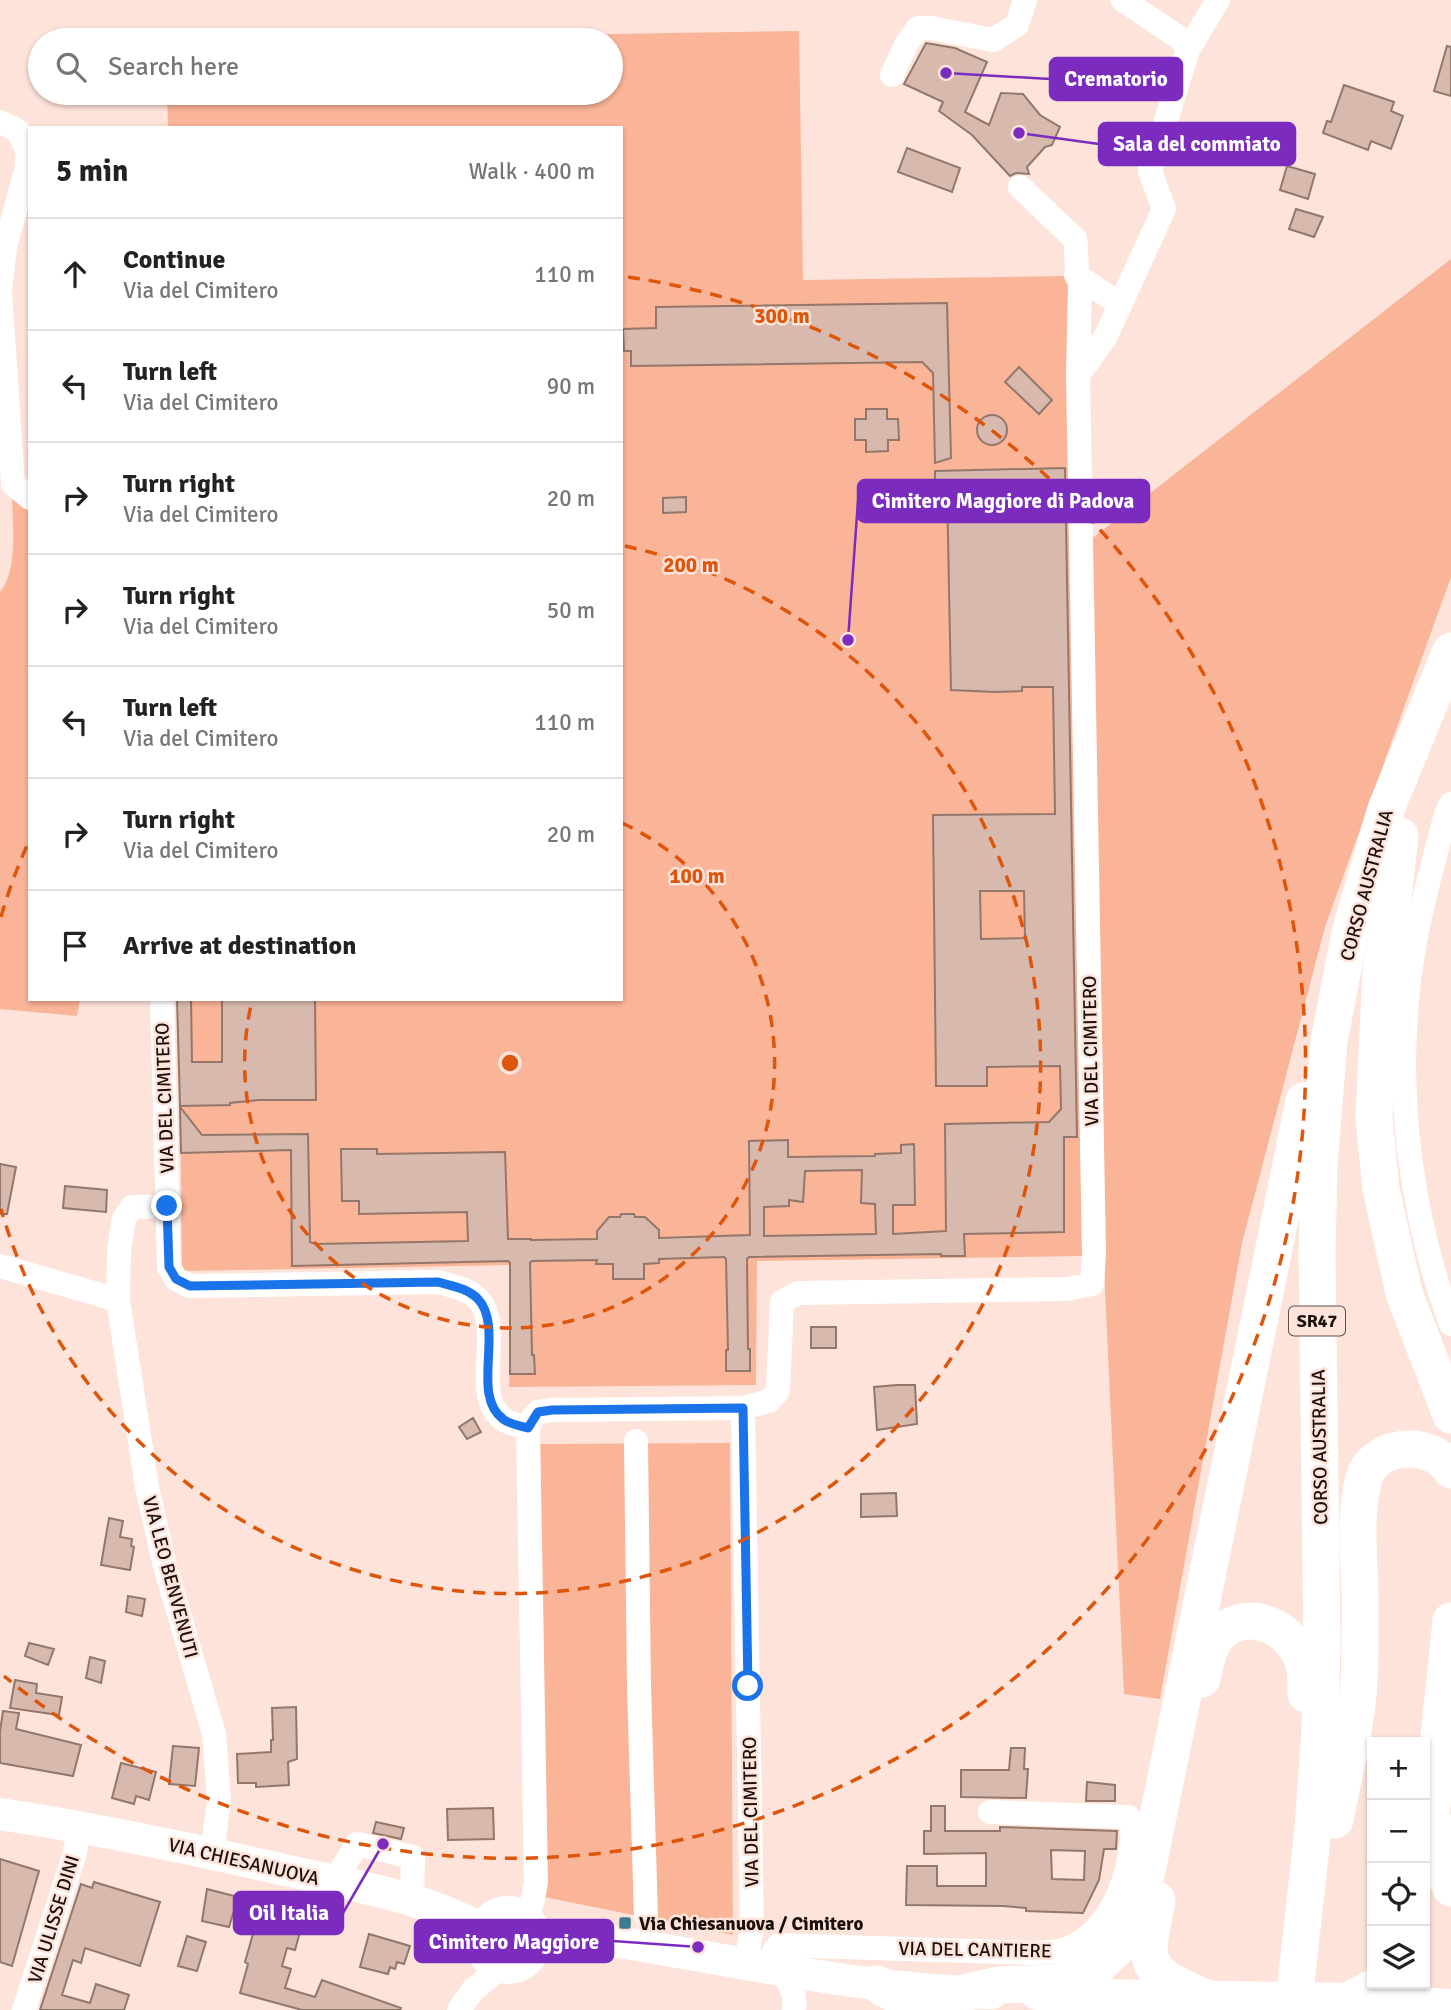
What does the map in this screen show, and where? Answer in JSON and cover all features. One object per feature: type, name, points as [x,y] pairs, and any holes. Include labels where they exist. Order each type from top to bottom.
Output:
[{"type":"highway","name":"CORSO AUSTRALIA","points":[[1350,2001],[1335,1820],[1343,1663],[1338,1189],[1352,1051],[1382,900],[1398,778],[1451,651]]},
{"type":"highway","name":"CORSO AUSTRALIA","points":[[1350,2001],[1304,1915],[1321,1729],[1317,1254],[1322,1100],[1329,1041],[1350,933],[1390,834],[1451,710]]},
{"type":"highway","points":[[1390,834],[1392,908],[1381,971],[1374,1118],[1381,1189],[1404,1293],[1451,1415]]},
{"type":"highway","points":[[877,1984],[901,1998],[923,2002],[956,2001],[999,1984],[1056,1983],[1087,1972],[1100,1964],[1122,1943],[1140,1905],[1318,1029],[1354,888],[1390,834]]},
{"type":"highway","points":[[1335,1820],[1357,1704],[1359,1510],[1363,1480],[1371,1466],[1382,1457],[1407,1448],[1421,1448],[1434,1453],[1447,1463],[1451,1470]]},
{"type":"highway","points":[[1204,1997],[1159,1975],[1151,1962],[1148,1944],[1208,1655],[1219,1634],[1242,1622],[1257,1621],[1272,1626],[1292,1639],[1304,1663],[1307,1699],[1300,1831],[1304,1915]]},
{"type":"highway","points":[[1426,1863],[1451,1621]]},
{"type":"highway","points":[[1451,1778],[1445,1838],[1447,1874],[1451,1888]]},
{"type":"main road","name":"VIA CHIESANUOVA","points":[[0,1814],[212,1853],[412,1902],[445,1912],[490,1950]]},
{"type":"main road","points":[[531,1929],[531,1955],[519,1966],[490,1950],[493,1916],[501,1913],[518,1914],[531,1929],[560,1937],[593,1938],[877,1984]]},
{"type":"main road","points":[[956,2001],[1132,2003],[1204,1997],[1451,2006]]},
{"type":"main road","points":[[1350,2001],[1451,1997]]},
{"type":"street","points":[[891,75],[918,28],[993,40],[1017,25],[1025,0]]},
{"type":"street","points":[[1123,0],[1181,39],[1188,50]]},
{"type":"street","points":[[1078,375],[1105,338],[1164,209],[1150,171],[1188,50],[1218,0]]},
{"type":"street","points":[[0,122],[17,130],[27,151],[26,171],[5,247],[0,292],[13,484],[28,496]]},
{"type":"street","points":[[1020,187],[1075,239],[1077,263],[1120,304]]},
{"type":"street","name":"VIA DEL CIMITERO","points":[[162,1001],[169,1267],[176,1279],[190,1286],[438,1282],[461,1288],[478,1300],[488,1315],[489,1399],[502,1419],[528,1428],[538,1412],[552,1410],[743,1408],[769,1401],[778,1391],[782,1303],[797,1293],[1067,1289],[1092,1284],[1094,1239],[1078,375],[1080,284],[1077,263]]},
{"type":"street","points":[[1448,809],[1417,929],[1408,990],[1404,1073],[1409,1143],[1419,1212],[1451,1324]]},
{"type":"street","name":"VIA LEO BENVENUTI","points":[[167,1206],[132,1207],[124,1219],[119,1250],[118,1300],[147,1487],[166,1566],[214,1734],[219,1801],[212,1853]]},
{"type":"street","points":[[0,1266],[118,1300]]},
{"type":"street","name":"VIA DEL CIMITERO","points":[[743,1408],[752,1928],[766,1966]]},
{"type":"street","points":[[528,1428],[536,1882],[531,1929]]},
{"type":"street","points":[[636,1441],[646,1916]]},
{"type":"street","name":"VIA DEL CANTIERE","points":[[766,1966],[779,1944],[1039,1953],[1065,1950],[1090,1934],[1109,1913],[1121,1894],[1128,1870],[1132,1839],[1133,1824],[1128,1817],[990,1812]]},
{"type":"street","name":"VIA ULISSE DINI","points":[[24,2010],[75,1853],[79,1827]]},
{"type":"street","points":[[334,1882],[357,1844],[413,1857],[412,1902]]},
{"type":"street","points":[[459,2010],[473,1990],[490,1950]]},
{"type":"street","points":[[766,1966],[790,1982],[796,1997],[794,2010]]},
{"type":"shaded area","points":[[799,31],[803,280],[1069,276],[1083,1256],[757,1261],[756,1385],[509,1387],[513,1265],[182,1271],[179,1001],[623,1001],[623,126],[168,126],[167,105],[623,105],[623,34]]},
{"type":"shaded area","points":[[1451,259],[1451,577],[1325,927],[1242,1243],[1160,1699],[1124,1694],[1105,1291],[1090,540]]},
{"type":"shaded area","points":[[12,491],[28,507],[28,1001],[80,1001],[77,1016],[0,1009],[0,592],[10,571]]},
{"type":"shaded area","points":[[730,1443],[733,1935],[544,1897],[539,1444]]},
{"type":"building","points":[[926,43],[955,48],[987,62],[965,112],[989,125],[1001,93],[1023,94],[1040,115],[1060,127],[1052,145],[1045,147],[1027,167],[1029,174],[1016,173],[1010,176],[972,135],[939,111],[943,102],[904,84]]},
{"type":"building","points":[[1447,46],[1451,47],[1451,96],[1434,91]]},
{"type":"building","points":[[1344,85],[1394,102],[1391,111],[1403,116],[1391,149],[1371,141],[1368,150],[1323,133],[1327,121],[1331,122]]},
{"type":"building","points":[[907,148],[960,168],[952,192],[898,172]]},
{"type":"building","points":[[1287,166],[1315,174],[1308,199],[1280,190]]},
{"type":"building","points":[[1296,209],[1323,217],[1314,237],[1289,229]]},
{"type":"building","points":[[947,303],[951,458],[935,463],[933,373],[922,362],[631,366],[631,351],[624,351],[623,329],[656,328],[656,307]]},
{"type":"building","points":[[1019,367],[1052,400],[1039,414],[1005,382]]},
{"type":"building","points":[[866,409],[887,409],[887,419],[898,419],[899,440],[888,440],[888,451],[866,452],[866,440],[855,440],[855,419],[866,419]]},
{"type":"building","points":[[992,415],[1002,420],[1007,430],[1002,440],[992,445],[982,440],[977,430],[982,420]]},
{"type":"building","points":[[1065,468],[1077,1137],[1064,1137],[1064,1232],[964,1234],[965,1256],[941,1254],[749,1257],[750,1371],[726,1371],[728,1350],[724,1257],[659,1259],[659,1263],[644,1264],[644,1279],[613,1279],[613,1264],[596,1264],[597,1260],[532,1261],[532,1355],[535,1374],[510,1374],[508,1261],[292,1266],[291,1150],[181,1153],[180,1107],[202,1135],[308,1134],[310,1242],[315,1244],[468,1241],[467,1212],[359,1214],[359,1201],[342,1201],[341,1149],[377,1149],[377,1154],[505,1152],[508,1239],[531,1240],[597,1239],[597,1231],[609,1217],[620,1217],[621,1214],[645,1217],[659,1230],[659,1238],[750,1235],[749,1141],[788,1140],[788,1157],[875,1156],[901,1153],[901,1145],[914,1144],[915,1205],[893,1205],[893,1234],[946,1231],[945,1124],[1049,1122],[1061,1109],[1060,1066],[987,1067],[987,1086],[936,1086],[933,815],[1055,814],[1053,687],[1022,687],[1022,691],[995,692],[951,690],[947,486],[935,487],[935,471]],"holes":[[[980,891],[1024,891],[1025,938],[981,939]],[[862,1170],[861,1203],[875,1204],[876,1234],[764,1236],[764,1207],[789,1206],[789,1200],[803,1202],[805,1171]]]},
{"type":"building","points":[[686,497],[686,512],[663,513],[663,498]]},
{"type":"building","points":[[177,1001],[191,1001],[192,1062],[222,1062],[222,1001],[315,1001],[316,1100],[259,1100],[230,1105],[180,1106]]},
{"type":"building","points":[[0,1164],[16,1167],[7,1214],[0,1214]]},
{"type":"building","points":[[65,1186],[107,1190],[106,1212],[63,1208]]},
{"type":"building","points":[[811,1327],[836,1327],[836,1348],[811,1348]]},
{"type":"building","points":[[915,1385],[917,1424],[877,1430],[874,1387]]},
{"type":"building","points":[[473,1418],[481,1432],[467,1439],[459,1427]]},
{"type":"building","points":[[896,1493],[897,1516],[861,1517],[861,1494]]},
{"type":"building","points":[[109,1518],[123,1521],[120,1537],[132,1539],[131,1546],[134,1547],[130,1570],[101,1565]]},
{"type":"building","points":[[128,1596],[145,1599],[142,1616],[126,1612]]},
{"type":"building","points":[[29,1643],[54,1649],[48,1665],[25,1656]]},
{"type":"building","points":[[90,1657],[105,1661],[101,1683],[86,1678]]},
{"type":"building","points":[[15,1680],[37,1684],[36,1693],[62,1697],[59,1715],[10,1708]]},
{"type":"building","points":[[296,1707],[297,1759],[288,1762],[289,1785],[256,1787],[256,1783],[238,1783],[237,1754],[271,1752],[272,1708]]},
{"type":"building","points":[[3,1711],[19,1713],[16,1729],[81,1745],[73,1776],[0,1763]]},
{"type":"building","points":[[173,1746],[199,1748],[195,1786],[169,1784]]},
{"type":"building","points":[[1011,1748],[1025,1748],[1024,1769],[1028,1769],[1026,1798],[961,1797],[961,1770],[1009,1770]]},
{"type":"building","points":[[121,1763],[156,1772],[149,1800],[136,1796],[134,1804],[112,1798]]},
{"type":"building","points":[[1087,1782],[1115,1785],[1115,1801],[1086,1801]]},
{"type":"building","points":[[931,1806],[945,1806],[945,1831],[1000,1831],[1000,1827],[1117,1831],[1116,1849],[1104,1849],[1099,1880],[1083,1913],[1026,1911],[1026,1908],[1003,1906],[906,1905],[907,1866],[937,1866],[937,1886],[986,1886],[986,1853],[924,1854],[924,1831],[931,1831]],"holes":[[[1051,1850],[1085,1851],[1084,1880],[1052,1879]]]},
{"type":"building","points":[[493,1808],[494,1839],[448,1840],[447,1809]]},
{"type":"building","points":[[376,1822],[404,1828],[401,1839],[373,1833]]},
{"type":"building","points":[[0,1859],[39,1871],[12,1966],[0,1962]]},
{"type":"building","points":[[94,1882],[160,1902],[140,1966],[85,1948],[81,1963],[73,1960],[62,1995],[90,2003],[96,1984],[129,1995],[124,2010],[40,2010],[81,1884],[92,1888]]},
{"type":"building","points":[[207,1889],[238,1897],[229,1927],[202,1921]]},
{"type":"building","points":[[262,1902],[305,1914],[295,1950],[287,1948],[282,1966],[291,1969],[285,1988],[315,1997],[322,1980],[401,2008],[400,2010],[302,2010],[240,1993],[248,1964],[245,1962]]},
{"type":"building","points":[[369,1934],[410,1946],[404,1964],[397,1962],[395,1969],[390,1967],[388,1974],[360,1967]]},
{"type":"building","points":[[187,1936],[206,1942],[197,1971],[178,1966]]},
{"type":"place","name":"Crematorio","points":[[946,73]]},
{"type":"place","name":"Sala del commiato","points":[[1019,133]]},
{"type":"place","name":"Cimitero Maggiore di Padova","points":[[848,640]]},
{"type":"place","name":"Oil Italia","points":[[383,1844]]},
{"type":"place","name":"Via Chiesanuova / Cimitero","points":[[625,1923]]},
{"type":"place","name":"Cimitero Maggiore","points":[[698,1947]]},
{"type":"route","points":[[167,1206],[169,1267],[176,1279],[190,1286],[438,1282],[461,1288],[478,1300],[488,1315],[489,1399],[502,1419],[519,1426],[528,1428],[538,1412],[552,1410],[743,1408],[748,1686]]}]
